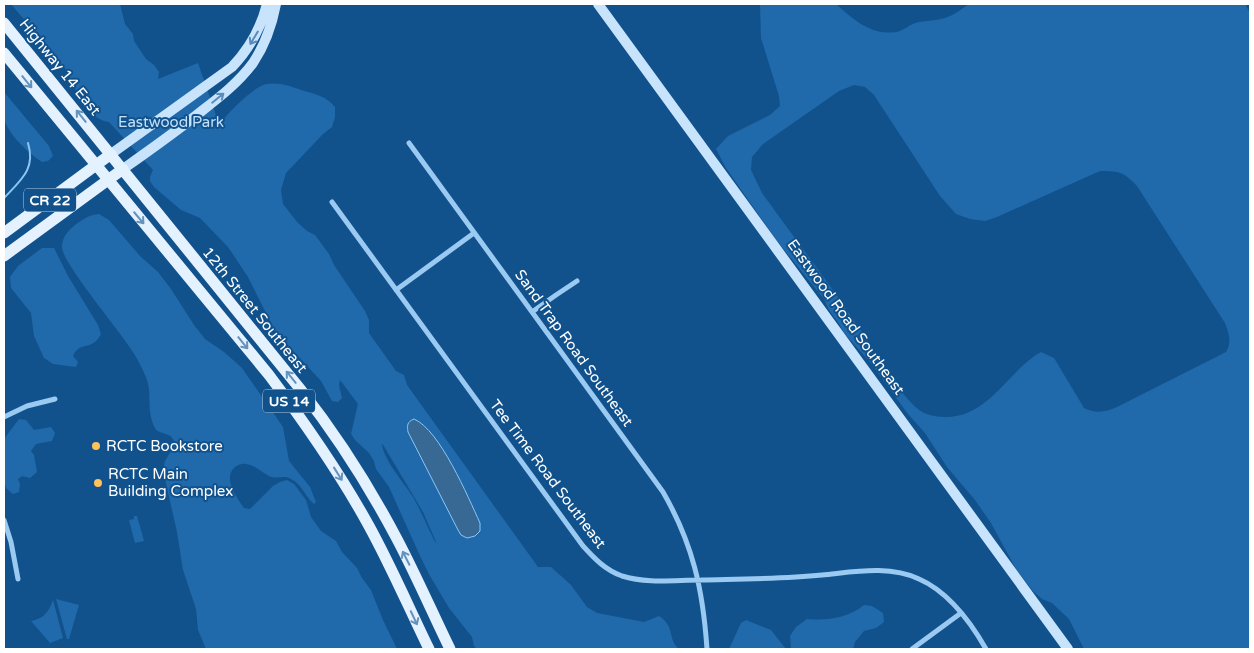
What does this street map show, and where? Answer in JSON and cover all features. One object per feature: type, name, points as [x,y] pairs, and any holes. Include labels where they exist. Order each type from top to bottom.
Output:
[{"type":"main road","name":"Highway 14 East","points":[[4,23],[111,154]]},
{"type":"main road","name":"US 14","points":[[4,53],[96,166]]},
{"type":"main road","name":"CR 22","points":[[4,233],[111,154]]},
{"type":"main road","name":"12th Street Southeast","points":[[111,154],[202,269],[302,390],[331,430],[360,474],[397,540],[450,649]]},
{"type":"main road","name":"12th Street Southeast","points":[[96,166],[269,374],[317,441],[368,525],[392,570],[429,649]]},
{"type":"main road","name":"CR 22","points":[[4,256],[123,169]]},
{"type":"street","points":[[111,154],[232,66],[245,51],[258,30],[267,4]]},
{"type":"street","points":[[123,169],[201,112],[242,76],[258,56],[266,40],[276,4]]},
{"type":"street","name":"Eastwood Road Southeast","points":[[598,4],[1068,649]]},
{"type":"street","name":"Sand Trap Road Southeast","points":[[409,143],[663,492],[683,531],[699,580],[707,649]]},
{"type":"street","name":"Tee Time Road Southeast","points":[[332,202],[583,546],[593,557],[611,571],[645,581],[785,578],[888,570],[904,573],[931,584],[949,598],[986,649]]},
{"type":"street","points":[[396,290],[474,233]]},
{"type":"street","points":[[532,312],[577,281]]},
{"type":"street","points":[[4,417],[27,406],[54,399]]},
{"type":"street","points":[[4,520],[11,542],[18,579]]},
{"type":"street","points":[[912,649],[961,614]]},
{"type":"green space","name":"Eastwood Park","points":[[11,4],[120,4],[125,24],[133,34],[134,41],[146,59],[159,72],[158,79],[198,63],[219,124],[248,95],[267,84],[289,86],[320,96],[332,103],[335,107],[335,117],[332,127],[286,173],[281,190],[283,204],[297,222],[315,235],[329,254],[334,265],[365,311],[369,320],[369,333],[396,371],[404,375],[407,385],[538,567],[551,567],[571,585],[587,607],[597,613],[644,622],[659,616],[668,624],[673,641],[679,649],[477,649],[474,646],[472,637],[449,608],[430,576],[389,487],[376,469],[374,461],[351,434],[358,404],[340,380],[339,385],[342,398],[338,402],[332,401],[321,381],[275,331],[248,277],[228,247],[200,218],[181,210],[154,187],[150,181],[153,170],[109,122],[97,117],[87,108],[64,67]],"holes":[[[382,443],[423,512],[437,544],[413,497],[389,463]]]},
{"type":"green space","points":[[760,4],[836,4],[864,26],[879,32],[888,33],[900,31],[916,23],[945,18],[969,4],[1245,4],[1250,13],[1250,649],[1084,649],[1069,619],[1052,603],[1042,599],[1033,591],[1016,569],[991,523],[975,500],[947,467],[925,433],[908,414],[870,362],[844,333],[824,299],[777,241],[726,168],[716,149],[728,136],[770,115],[780,106],[779,96],[761,38]],"holes":[[[854,85],[865,87],[874,95],[940,196],[956,214],[970,219],[985,221],[997,217],[1100,171],[1112,171],[1125,175],[1137,186],[1225,323],[1229,334],[1226,352],[1117,407],[1104,411],[1097,412],[1084,408],[1054,358],[1041,352],[1021,367],[994,395],[973,410],[957,416],[942,417],[928,415],[915,407],[896,384],[842,303],[762,193],[751,170],[752,157],[763,144],[839,91]]]},
{"type":"green space","points":[[4,92],[49,146],[53,156],[48,161],[42,162],[20,144],[7,126],[3,117]]},
{"type":"green space","points":[[99,214],[109,220],[140,256],[158,272],[205,339],[242,368],[283,427],[289,461],[310,487],[316,502],[314,504],[295,481],[286,477],[272,477],[252,466],[243,464],[235,467],[230,477],[232,488],[241,504],[244,508],[250,509],[273,486],[280,482],[287,480],[294,484],[306,500],[311,517],[321,531],[336,541],[342,552],[357,568],[371,590],[397,649],[206,649],[198,630],[196,609],[183,570],[177,532],[163,470],[165,461],[175,444],[174,440],[170,436],[156,430],[153,425],[148,385],[140,364],[72,268],[62,247],[64,237],[72,227],[92,215]]},
{"type":"green space","points":[[42,248],[54,248],[68,276],[98,325],[101,334],[94,343],[79,348],[76,351],[73,356],[78,362],[76,367],[53,364],[44,358],[34,336],[31,313],[11,288],[10,277],[18,266]]},
{"type":"green space","points":[[19,419],[26,420],[34,430],[51,427],[55,433],[52,441],[36,444],[31,451],[34,455],[37,472],[30,478],[22,476],[18,479],[20,484],[19,492],[13,494],[6,488],[4,480],[4,439]]},
{"type":"green space","points":[[134,516],[137,516],[144,541],[135,543],[129,520],[134,519]]},
{"type":"green space","points":[[56,599],[79,605],[69,639],[67,639]]},
{"type":"green space","points":[[53,600],[63,638],[50,643],[31,621],[39,619],[45,614]]},
{"type":"green space","points":[[864,605],[872,606],[883,613],[884,622],[876,628],[864,631],[855,642],[853,649],[791,649],[790,636],[796,627],[807,619],[837,618],[851,613]]},
{"type":"green space","points":[[746,620],[771,630],[786,649],[729,649],[741,623]]},
{"type":"shaded area","points":[[414,419],[434,436],[461,482],[480,523],[480,531],[475,536],[467,538],[461,535],[458,530],[408,432],[408,424]]},
{"type":"waterway","points":[[4,198],[25,174],[30,160],[28,143]]},
{"type":"place","name":"RCTC Bookstore","points":[[96,446]]},
{"type":"place","name":"RCTC Main Building Complex","points":[[98,483]]}]
